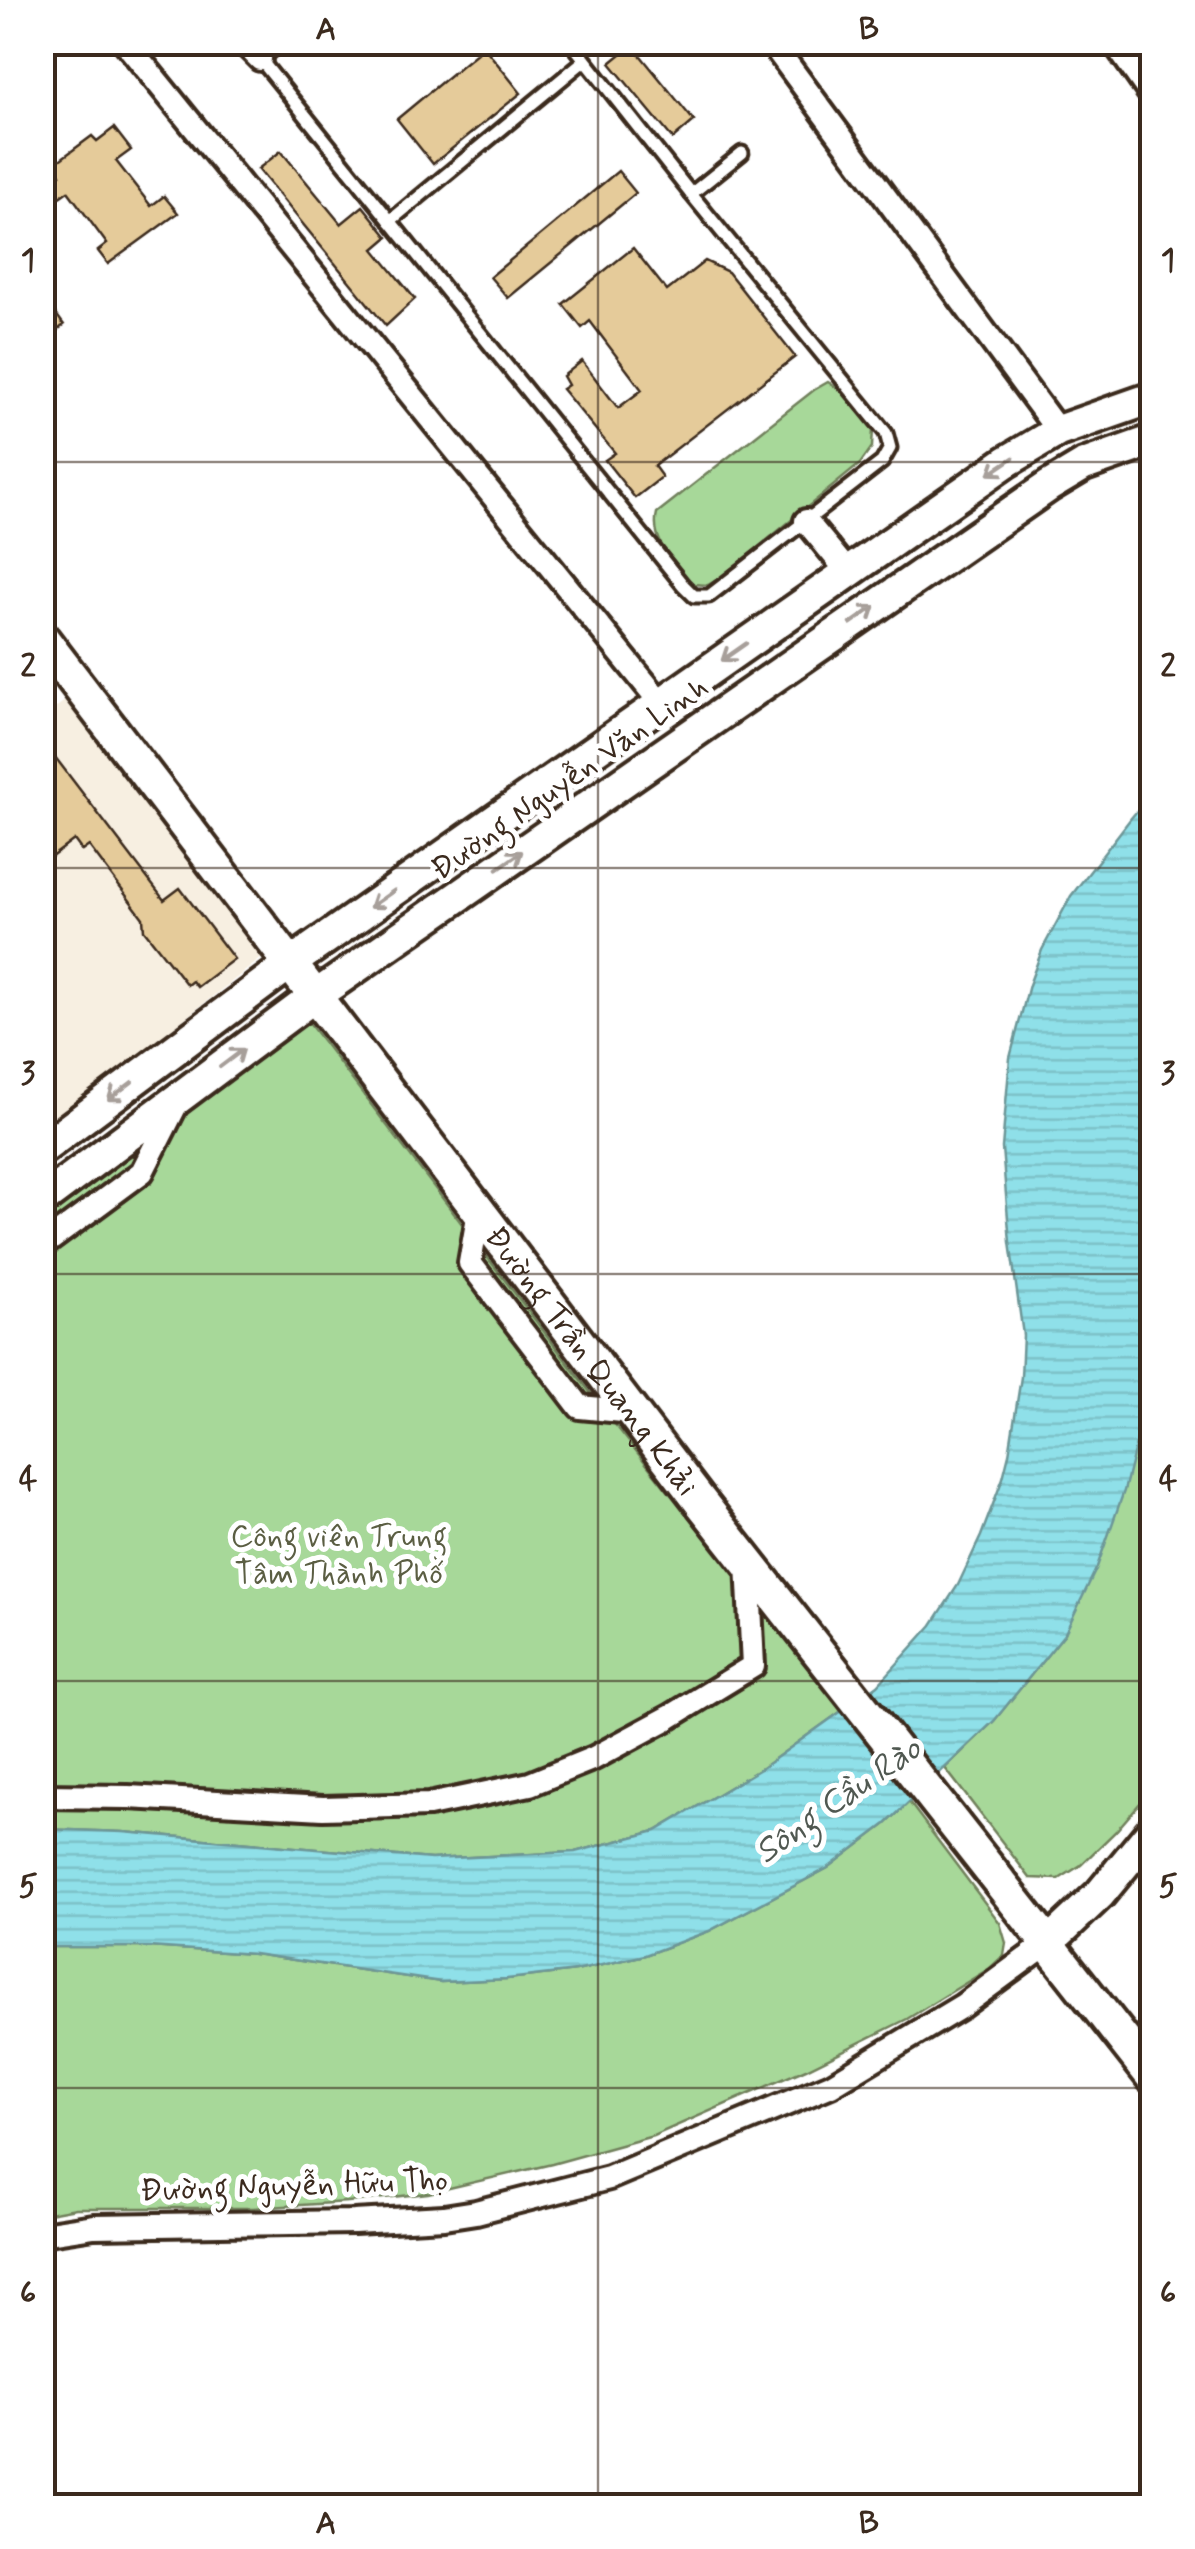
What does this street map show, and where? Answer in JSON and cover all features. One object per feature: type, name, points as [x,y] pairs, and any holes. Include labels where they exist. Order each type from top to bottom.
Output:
[{"type":"main road","name":"Đường Trần Quang Khải","points":[[42,638],[632,1412],[1152,2076]]},
{"type":"street","points":[[770,42],[1058,431]]},
{"type":"street","points":[[1114,42],[1152,96]]},
{"type":"street","points":[[135,46],[662,703]]},
{"type":"street","name":"Đường Nguyễn Văn Linh","points":[[42,1149],[291,964],[1006,462],[1058,431],[1152,398]]},
{"type":"street","name":"Đường Nguyễn Văn Linh","points":[[42,1200],[315,996],[1049,486],[1084,465],[1152,441]]},
{"type":"street","points":[[806,521],[848,572]]},
{"type":"street","points":[[42,1246],[142,1172],[180,1097]]},
{"type":"street","points":[[42,1796],[323,1808],[430,1805],[530,1784],[594,1758],[753,1666],[748,1562]]},
{"type":"street","name":"Đường Nguyễn Hữu Thọ","points":[[42,2234],[94,2226],[430,2218],[476,2212],[608,2178],[832,2086],[962,2006],[1050,1942],[1100,1894],[1152,1831]]},
{"type":"lane","points":[[282,42],[252,51],[694,596],[709,596],[882,462],[890,448],[886,433],[572,42]]},
{"type":"lane","points":[[390,220],[586,60]]},
{"type":"lane","points":[[691,194],[742,154]]},
{"type":"shaded area","points":[[72,695],[271,951],[43,1129],[43,718]]},
{"type":"green space","points":[[828,382],[840,390],[873,429],[872,447],[860,464],[723,576],[708,585],[692,584],[661,542],[657,513]]},
{"type":"green space","name":"Công viên Trung Tâm Thành Phố","points":[[302,1014],[613,1422],[843,1710],[762,1768],[656,1831],[575,1852],[431,1859],[123,1832],[43,1829],[43,1203]]},
{"type":"green space","points":[[1152,1209],[1152,1766],[1147,1795],[1081,1865],[1059,1879],[1030,1878],[945,1768],[994,1721],[1065,1633],[1150,1246]]},
{"type":"green space","points":[[909,1802],[1000,1923],[1006,1943],[1004,1955],[990,1968],[907,2019],[806,2069],[653,2136],[428,2193],[253,2208],[76,2208],[43,2214],[43,1947],[149,1947],[254,1954],[441,1982],[576,1971],[645,1955],[709,1931],[828,1868]]},
{"type":"water","name":"Sông Cầu Rào","points":[[1152,793],[1151,1331],[1142,1420],[1124,1491],[1097,1567],[1065,1633],[994,1721],[886,1824],[828,1868],[709,1931],[645,1955],[576,1971],[441,1982],[254,1954],[149,1947],[43,1947],[43,1829],[123,1832],[431,1859],[575,1852],[656,1831],[762,1768],[878,1685],[932,1625],[958,1585],[981,1536],[1009,1454],[1023,1335],[1002,1148],[1010,1058],[1029,985],[1042,950],[1071,896]]},
{"type":"building","points":[[632,45],[694,121],[673,139],[610,63]]},
{"type":"building","points":[[484,47],[521,93],[433,164],[397,119]]},
{"type":"building","points":[[114,128],[131,150],[116,161],[151,206],[164,196],[178,213],[108,264],[98,251],[107,244],[68,191],[58,198],[47,182],[60,174],[54,164],[92,136],[97,141]]},
{"type":"building","points":[[281,151],[341,224],[363,206],[388,237],[374,249],[415,299],[386,326],[258,169]]},
{"type":"building","points":[[618,171],[636,193],[508,298],[490,277]]},
{"type":"building","points":[[633,248],[667,291],[705,261],[728,272],[795,357],[654,466],[662,477],[635,498],[605,460],[615,453],[562,389],[568,385],[563,376],[582,361],[618,408],[642,390],[590,321],[582,328],[563,304]]},
{"type":"building","points":[[42,295],[64,325],[42,342]]},
{"type":"building","points":[[42,740],[164,900],[180,888],[234,959],[197,987],[192,981],[187,985],[144,930],[143,918],[89,846],[82,851],[74,840],[42,864]]}]
